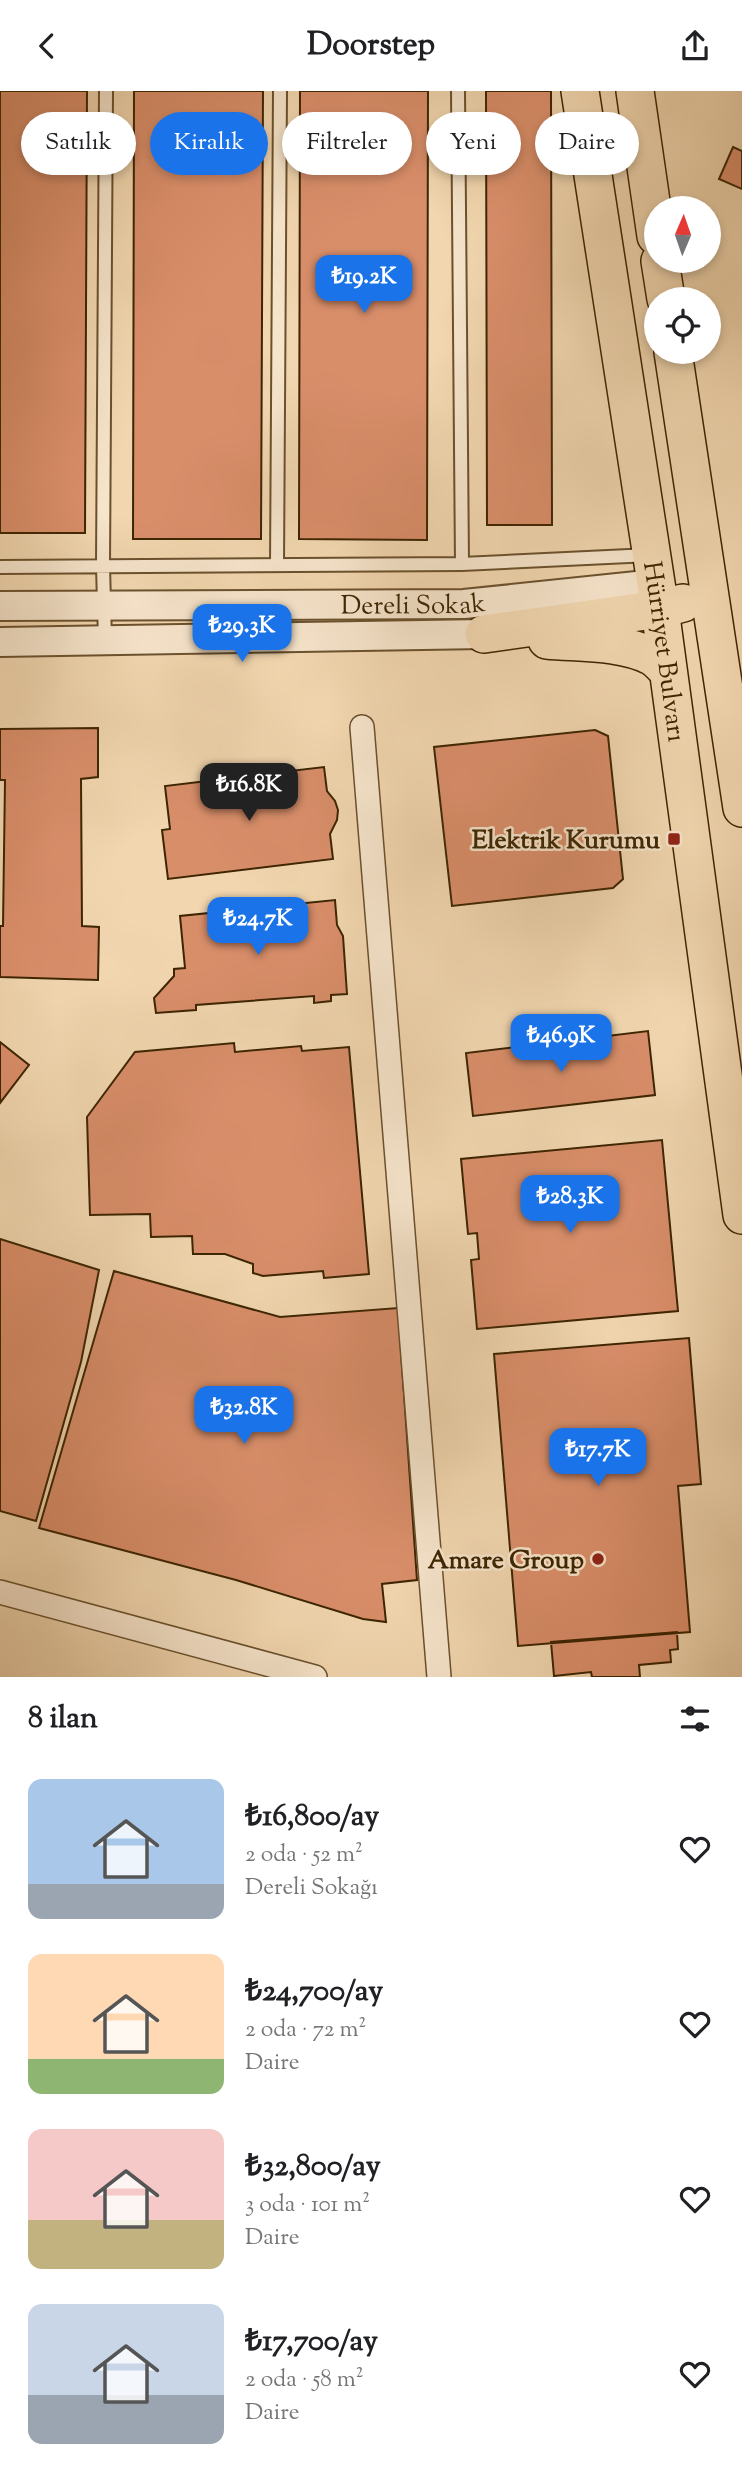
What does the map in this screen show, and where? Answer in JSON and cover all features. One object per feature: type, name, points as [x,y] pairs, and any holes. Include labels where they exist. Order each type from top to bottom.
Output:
[{"type":"main road","name":"Hürriyet Bulvarı","points":[[580,91],[623,358],[738,1150],[742,1215]]},
{"type":"main road","points":[[635,91],[650,196]]},
{"type":"main road","name":"Hürriyet Bulvarı","points":[[675,364],[742,808]]},
{"type":"main road","points":[[484,634],[655,583],[711,596]]},
{"type":"main road","points":[[484,634],[608,645],[653,657],[667,670]]},
{"type":"street","name":"Dereli Sokak","points":[[0,606],[464,604],[655,583]]},
{"type":"street","points":[[0,642],[484,634]]},
{"type":"street","points":[[362,727],[439,1677]]},
{"type":"street","points":[[0,1592],[314,1677]]},
{"type":"lane","points":[[105,641],[103,566],[106,91]]},
{"type":"lane","points":[[277,565],[280,91]]},
{"type":"lane","points":[[458,91],[462,564]]},
{"type":"lane","points":[[0,566],[462,564],[655,583]]},
{"type":"building","points":[[0,91],[87,91],[87,112],[21,112],[21,175],[87,175],[85,533],[0,533]]},
{"type":"building","points":[[134,91],[263,91],[263,112],[150,112],[150,175],[263,175],[261,539],[133,539],[134,175],[136,175]]},
{"type":"building","points":[[300,91],[428,91],[427,540],[299,539],[300,175],[412,175],[412,112],[300,112]]},
{"type":"building","points":[[486,91],[551,91],[551,112],[535,112],[535,175],[551,175],[552,525],[487,525],[486,175],[521,175],[521,112],[486,112]]},
{"type":"building","points":[[733,147],[742,151],[742,189],[719,179]]},
{"type":"building","points":[[98,728],[98,777],[81,779],[82,926],[99,927],[98,980],[0,977],[5,780],[0,780],[0,729]]},
{"type":"building","points":[[595,730],[608,736],[623,879],[613,888],[452,906],[434,747]]},
{"type":"building","points":[[324,767],[327,791],[338,810],[337,820],[330,834],[333,859],[168,879],[162,830],[170,829],[165,786]]},
{"type":"building","points":[[335,900],[337,925],[343,936],[347,994],[331,995],[331,1001],[314,1003],[314,996],[196,1005],[196,1010],[156,1013],[154,998],[174,976],[174,969],[185,968],[180,916]]},
{"type":"building","points":[[648,1031],[655,1095],[473,1116],[466,1053]]},
{"type":"building","points":[[0,1042],[29,1065],[0,1103]]},
{"type":"building","points":[[234,1043],[235,1052],[301,1046],[302,1051],[349,1047],[369,1274],[324,1278],[323,1271],[263,1276],[253,1273],[253,1264],[225,1254],[193,1254],[192,1236],[151,1237],[150,1214],[90,1215],[87,1117],[135,1052]]},
{"type":"building","points":[[662,1140],[678,1311],[477,1329],[471,1260],[479,1259],[477,1233],[468,1234],[461,1159]]},
{"type":"building","points":[[0,1239],[99,1270],[81,1362],[36,1521],[0,1511]]},
{"type":"building","points":[[114,1271],[280,1317],[398,1308],[417,1580],[382,1584],[386,1622],[363,1619],[236,1580],[39,1528]]},
{"type":"building","name":"Amare Group","points":[[689,1338],[701,1484],[678,1486],[690,1632],[518,1646],[494,1354]]},
{"type":"building","points":[[677,1632],[678,1649],[670,1650],[671,1662],[639,1665],[640,1677],[592,1677],[591,1672],[554,1676],[551,1642]]},
{"type":"place","name":"Elektrik Kurumu","points":[[674,839]]},
{"type":"place","name":"Amare Group","points":[[598,1559]]}]
